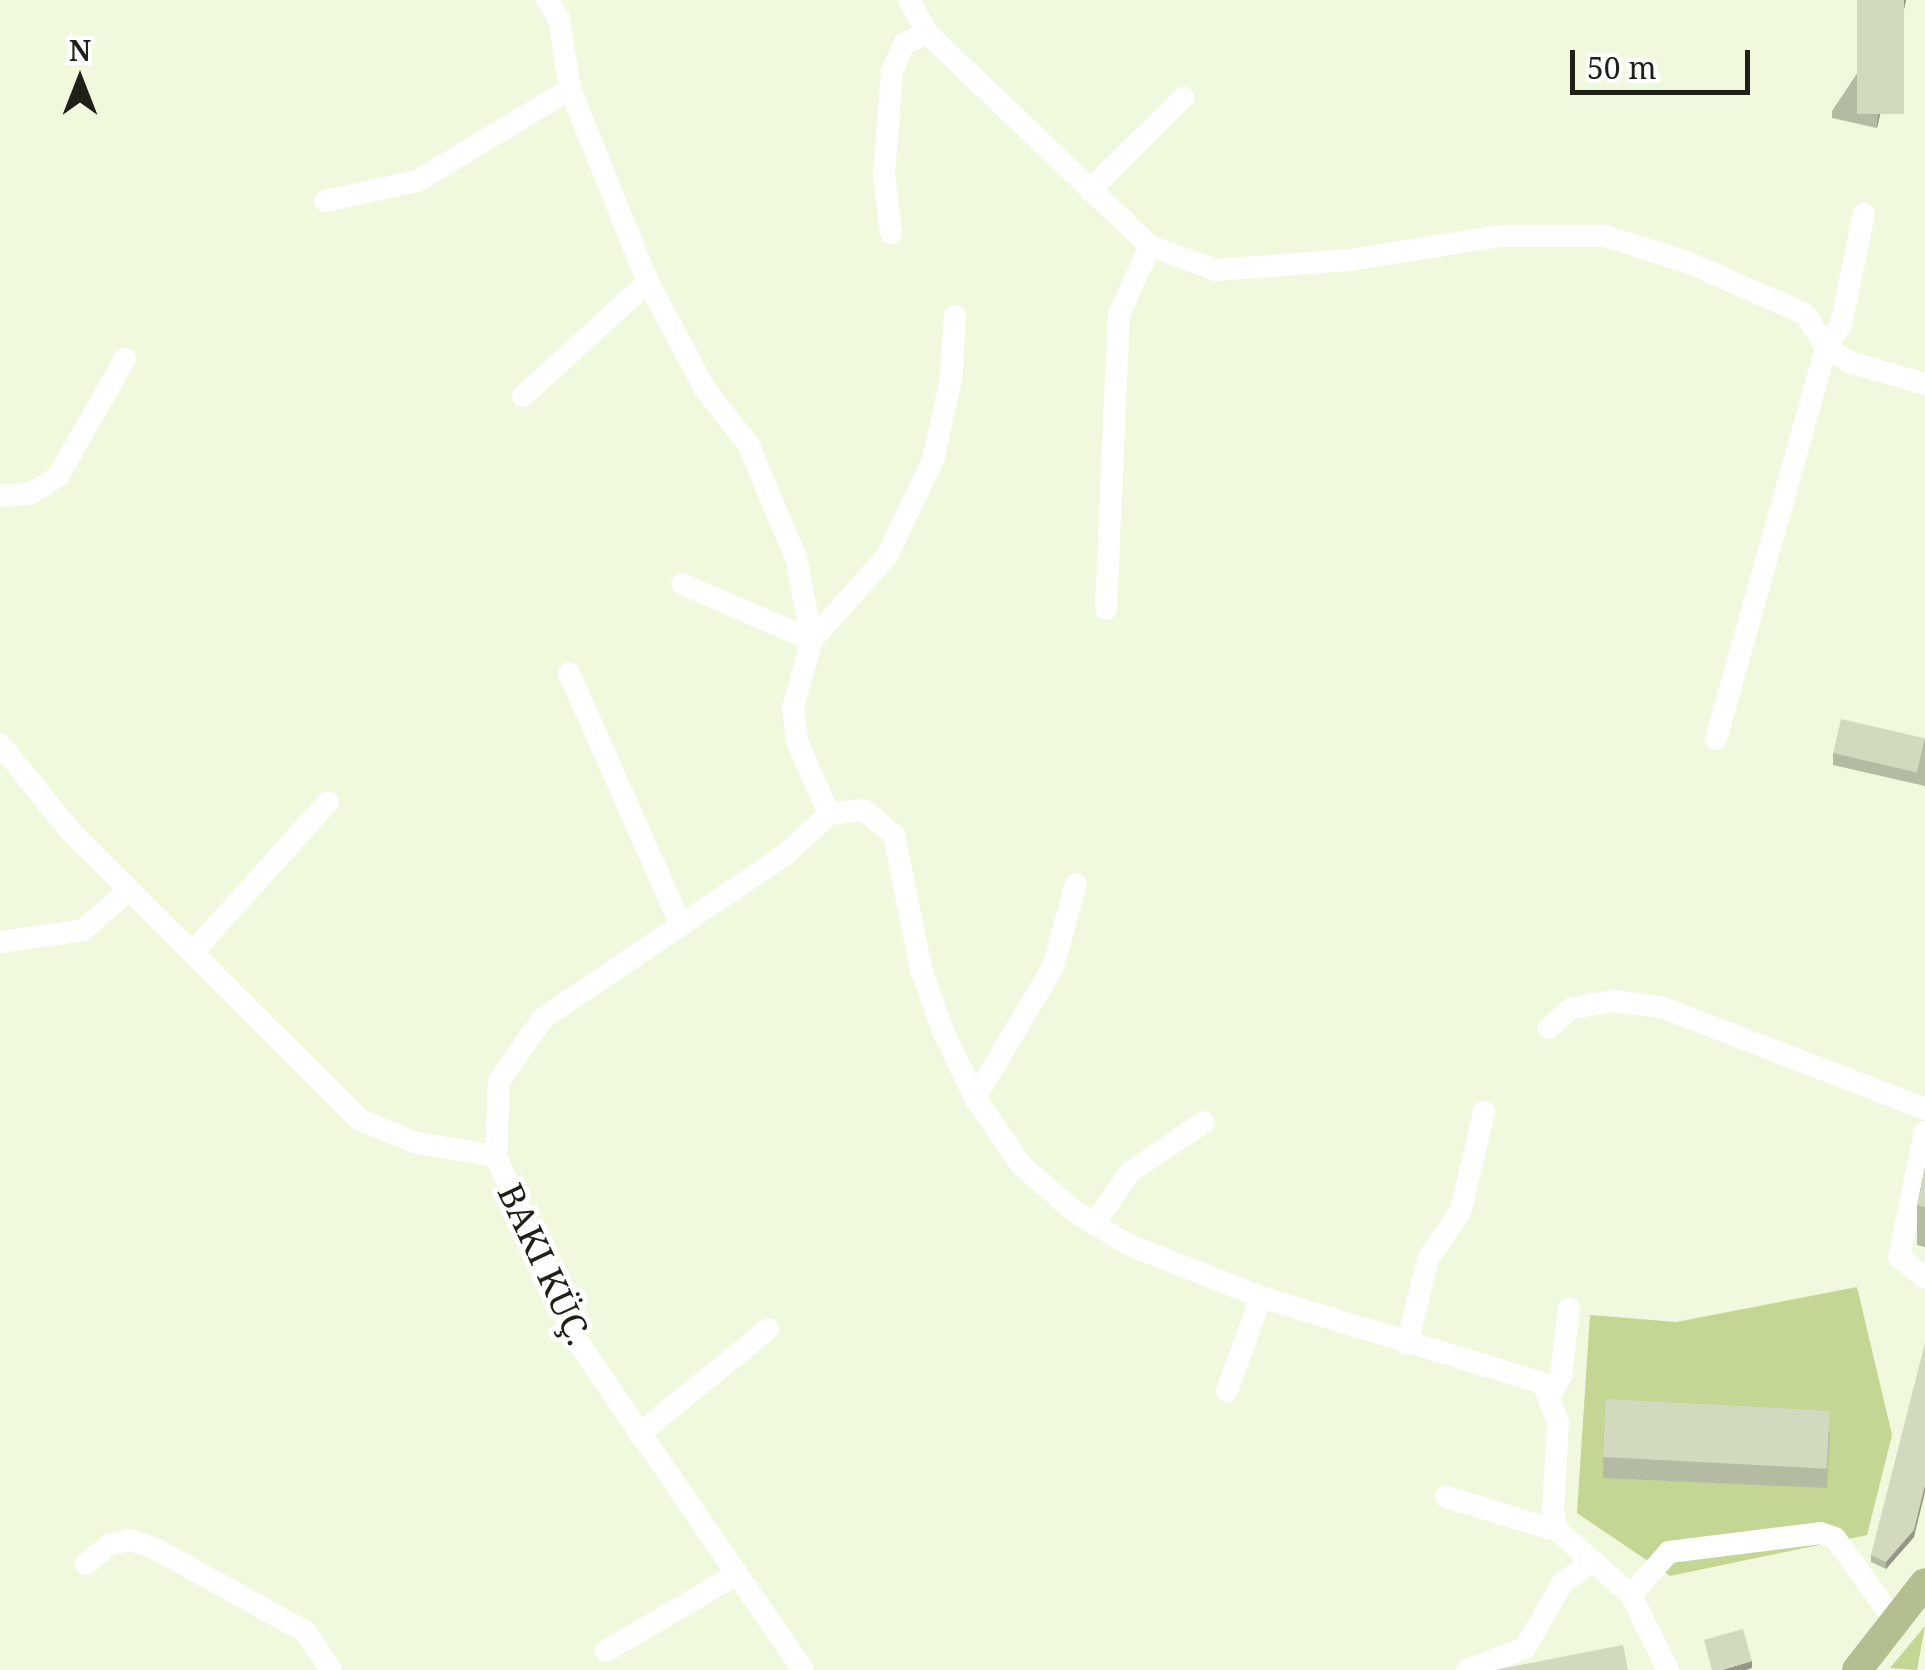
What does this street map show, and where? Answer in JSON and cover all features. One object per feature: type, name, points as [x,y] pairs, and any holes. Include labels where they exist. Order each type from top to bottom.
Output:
[{"type":"main road","points":[[1856,1670],[1925,1584]]},
{"type":"street","points":[[548,0],[559,19],[570,89],[648,282],[705,389],[748,444],[796,558],[812,640]]},
{"type":"street","points":[[910,0],[927,33],[1150,246],[1216,270],[1349,260],[1501,236],[1605,236],[1686,262],[1805,314],[1826,348],[1848,362],[1925,384]]},
{"type":"street","points":[[891,233],[884,174],[892,72],[904,44],[927,33]]},
{"type":"street","points":[[325,201],[418,181],[570,89]]},
{"type":"street","points":[[1090,190],[1183,98]]},
{"type":"street","points":[[1716,739],[1826,348],[1841,325],[1864,214]]},
{"type":"street","points":[[1106,609],[1118,314],[1150,246]]},
{"type":"street","points":[[523,396],[648,282]]},
{"type":"street","points":[[830,814],[797,741],[793,708],[812,640],[887,556],[933,460],[951,379],[955,316]]},
{"type":"street","points":[[0,496],[32,493],[58,476],[125,359]]},
{"type":"street","points":[[682,584],[812,640]]},
{"type":"street","points":[[569,673],[680,924]]},
{"type":"street","points":[[0,744],[128,891],[360,1120],[417,1143],[496,1156]]},
{"type":"street","points":[[192,952],[328,802]]},
{"type":"street","points":[[803,1670],[577,1341],[496,1156],[499,1081],[525,1037],[680,924],[786,854],[830,814],[864,810],[894,835],[922,969],[975,1098],[1022,1166],[1094,1224],[1127,1244],[1261,1298],[1407,1344],[1530,1376],[1551,1394],[1558,1422],[1553,1511],[1558,1530],[1590,1563],[1631,1596],[1668,1670]]},
{"type":"street","points":[[975,1098],[1053,967],[1076,884]]},
{"type":"street","points":[[0,942],[83,930],[128,891]]},
{"type":"street","points":[[1549,1028],[1572,1008],[1614,1002],[1661,1007],[1925,1109]]},
{"type":"street","points":[[1407,1344],[1428,1259],[1460,1210],[1484,1112]]},
{"type":"street","points":[[1094,1224],[1130,1172],[1204,1122]]},
{"type":"street","points":[[1925,1132],[1899,1257],[1925,1278]]},
{"type":"street","points":[[1226,1391],[1261,1298]]},
{"type":"street","points":[[1551,1394],[1561,1376],[1569,1308]]},
{"type":"street","points":[[639,1434],[768,1329]]},
{"type":"street","points":[[1446,1497],[1558,1530]]},
{"type":"street","points":[[1631,1596],[1669,1552],[1820,1532],[1835,1538],[1896,1624]]},
{"type":"street","points":[[86,1564],[110,1544],[131,1540],[156,1549],[306,1632],[330,1670]]},
{"type":"street","points":[[1467,1670],[1525,1648],[1563,1582],[1590,1563]]},
{"type":"street","points":[[606,1651],[737,1574]]},
{"type":"green space","points":[[1857,1287],[1892,1435],[1867,1535],[1670,1576],[1577,1513],[1590,1315],[1676,1322]]},
{"type":"green space","points":[[1925,1626],[1917,1670],[1889,1668],[1890,1668]]},
{"type":"building","points":[[1857,0],[1904,0],[1904,114],[1857,114]]},
{"type":"building","points":[[1841,719],[1925,738],[1917,772],[1833,753]]},
{"type":"building","points":[[1925,1167],[1925,1207],[1917,1205]]},
{"type":"building","points":[[1925,1343],[1925,1485],[1914,1530],[1886,1562],[1871,1555]]},
{"type":"building","points":[[1606,1399],[1830,1411],[1827,1469],[1603,1457]]},
{"type":"building","points":[[1743,1629],[1752,1661],[1712,1670],[1704,1640]]},
{"type":"building","points":[[1623,1645],[1628,1670],[1494,1670]]}]
